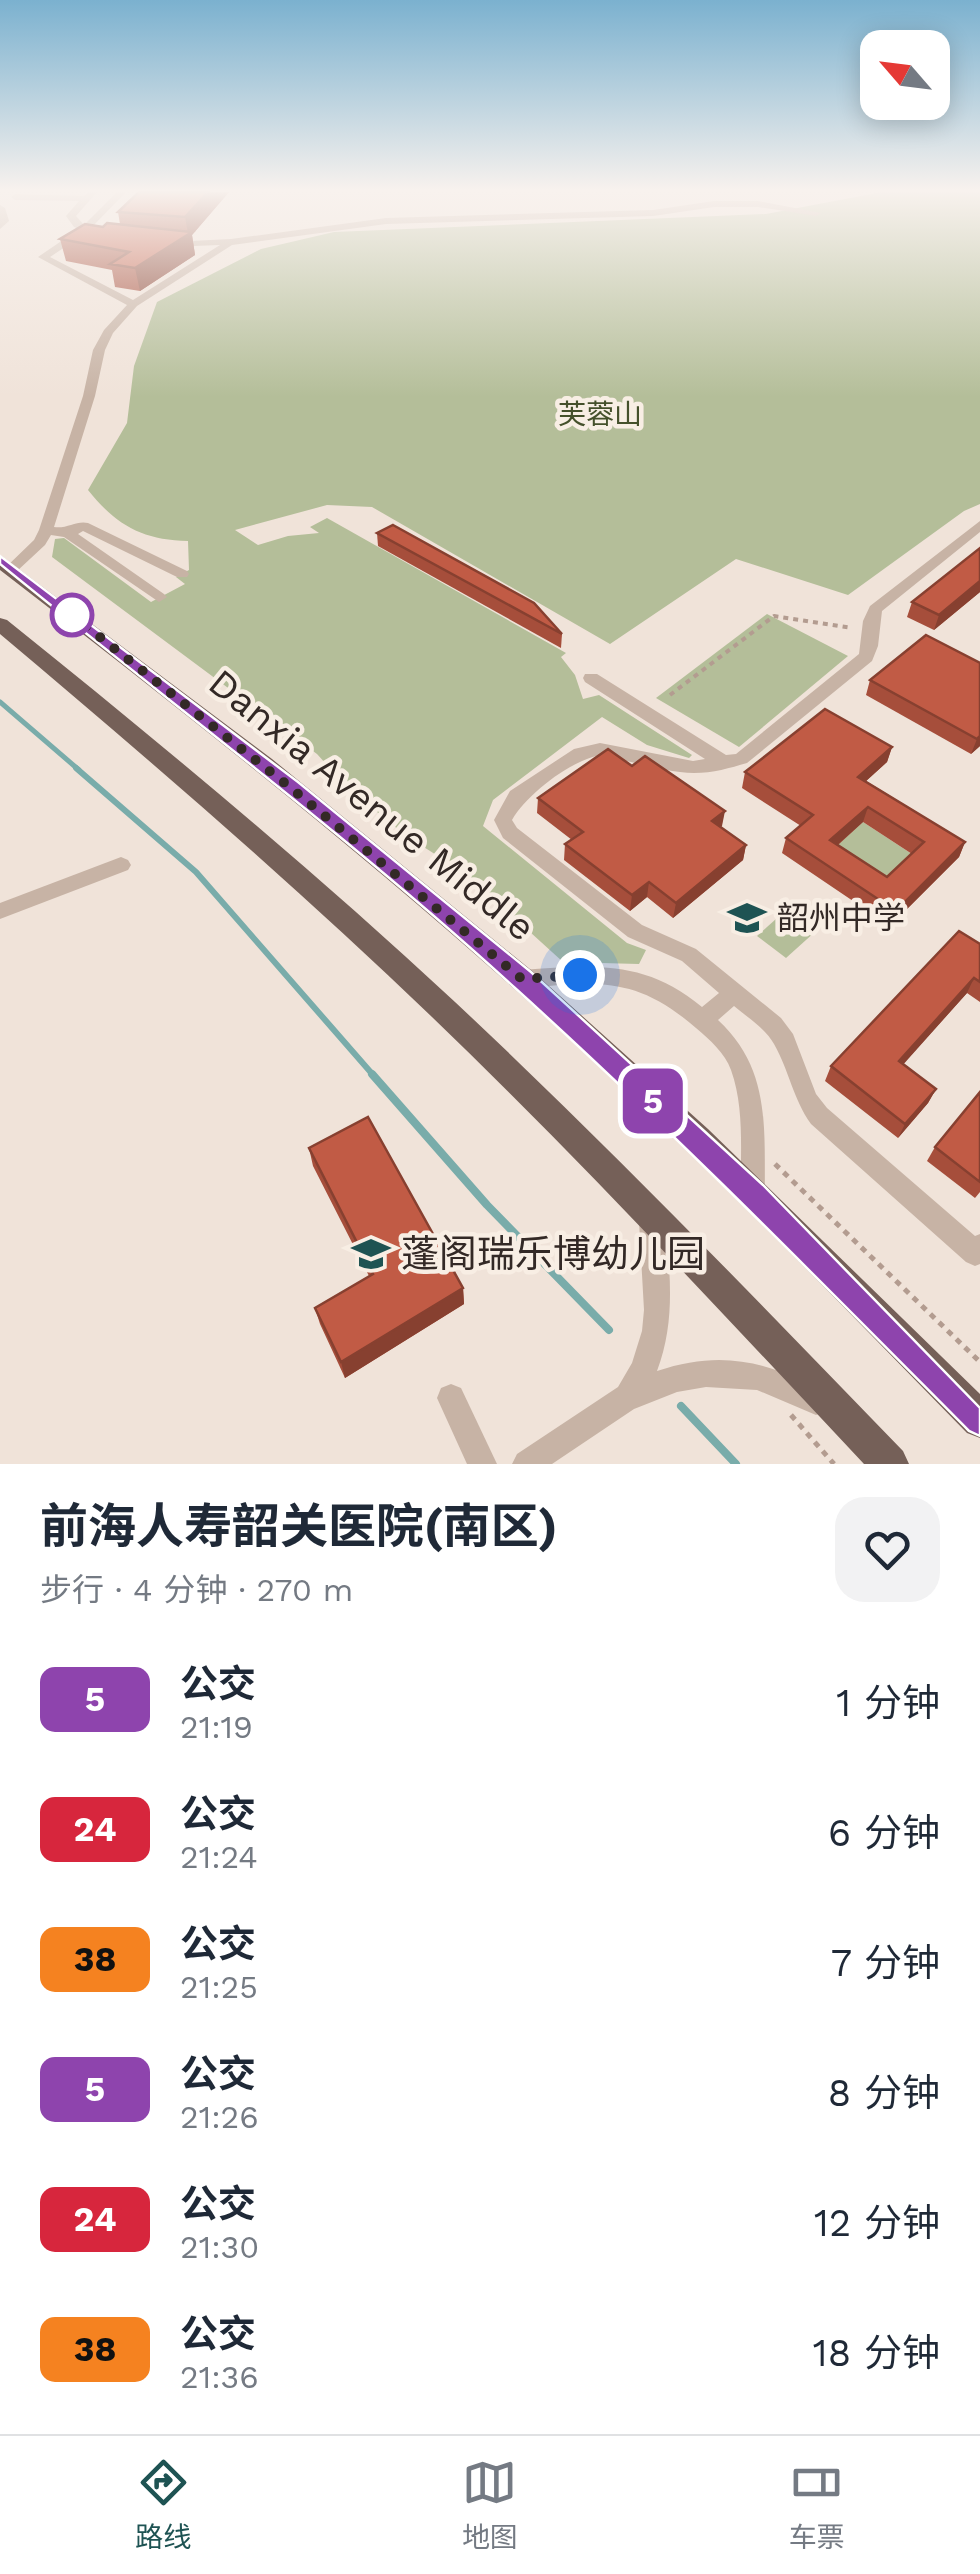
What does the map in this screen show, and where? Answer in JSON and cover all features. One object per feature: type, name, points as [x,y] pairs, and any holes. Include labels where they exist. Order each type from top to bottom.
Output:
[{"type":"main road","name":"Danxia Avenue Middle","points":[[6,565],[291,788],[522,979],[753,1194],[980,1420]]},
{"type":"main road","points":[[0,624],[260,842],[444,1011],[651,1213],[890,1464]]},
{"type":"street","points":[[48,260],[134,304]]},
{"type":"street","points":[[6,565],[40,542],[46,530],[89,396],[99,350],[117,318],[202,260]]},
{"type":"street","points":[[46,530],[68,532],[83,526],[182,574]]},
{"type":"street","points":[[68,532],[159,597]]},
{"type":"street","points":[[977,532],[875,609],[866,657],[756,750],[727,764],[694,767],[600,750],[580,753],[517,796],[503,820],[510,833],[635,931],[688,954],[774,1025],[785,1041],[807,1100],[819,1116],[975,1253],[980,1247]]},
{"type":"street","points":[[591,678],[727,764]]},
{"type":"street","points":[[0,911],[122,865]]},
{"type":"street","points":[[522,979],[627,975],[663,990],[702,1020],[736,1053],[740,1063],[748,1092],[753,1194]]},
{"type":"street","points":[[702,1020],[736,992]]},
{"type":"street","points":[[629,1393],[642,1376],[657,1334],[658,1284],[651,1213]]},
{"type":"street","points":[[526,1464],[629,1393],[676,1379],[736,1373],[780,1385],[838,1410]]},
{"type":"street","points":[[451,1398],[482,1464]]},
{"type":"path","points":[[670,694],[774,616],[870,630]]},
{"type":"path","points":[[752,1142],[980,1362]]},
{"type":"path","points":[[783,1406],[834,1464]]},
{"type":"green space","name":"芙蓉山","points":[[239,260],[980,260],[980,504],[964,511],[848,595],[736,559],[610,644],[372,507],[327,505],[235,530],[258,545],[288,536],[319,533],[310,527],[327,518],[566,653],[561,657],[575,675],[583,699],[599,695],[692,755],[689,758],[647,745],[602,717],[493,800],[483,826],[627,943],[646,950],[639,964],[563,962],[466,874],[405,835],[348,788],[317,754],[52,557],[55,539],[64,538],[151,602],[185,584],[176,577],[189,570],[188,541],[157,538],[131,528],[109,513],[88,490],[127,423],[134,366],[157,302]]},
{"type":"green space","points":[[767,614],[848,656],[739,747],[656,698]]},
{"type":"green space","points":[[863,822],[918,858],[882,893],[826,855]]},
{"type":"green space","points":[[786,910],[816,931],[786,958],[757,936]]},
{"type":"building","points":[[116,260],[147,260],[135,268],[110,264]]},
{"type":"building","points":[[393,525],[534,603],[562,634],[377,533]]},
{"type":"building","points":[[980,548],[980,581],[939,615],[912,602]]},
{"type":"building","points":[[926,635],[980,663],[977,739],[870,680]]},
{"type":"building","points":[[825,709],[892,747],[858,777],[965,842],[896,911],[786,838],[813,815],[745,772]],"holes":[[[868,807],[924,842],[887,877],[830,840]]]},
{"type":"building","points":[[608,749],[632,766],[645,756],[725,811],[712,821],[746,845],[676,903],[649,882],[632,895],[565,844],[583,832],[538,798]]},
{"type":"building","points":[[959,931],[980,944],[980,982],[974,978],[899,1061],[936,1089],[905,1124],[831,1066]]},
{"type":"building","points":[[980,1092],[980,1182],[935,1147]]},
{"type":"building","points":[[368,1117],[463,1288],[341,1362],[315,1308],[373,1274],[309,1148]]},
{"type":"waterway","points":[[0,702],[79,770]]},
{"type":"waterway","points":[[76,768],[196,872],[374,1076]]},
{"type":"waterway","points":[[372,1074],[487,1205],[609,1330]]},
{"type":"waterway","points":[[681,1406],[736,1464]]},
{"type":"bus line","name":"5","points":[[0,561],[291,788],[522,979],[753,1194],[980,1420]]},
{"type":"place","name":"韶州中学","points":[[747,918]]},
{"type":"place","name":"蓬阁瑞乐博幼儿园","points":[[371,1254]]},
{"type":"route","points":[[72,615],[291,788],[522,979],[580,975]]}]
